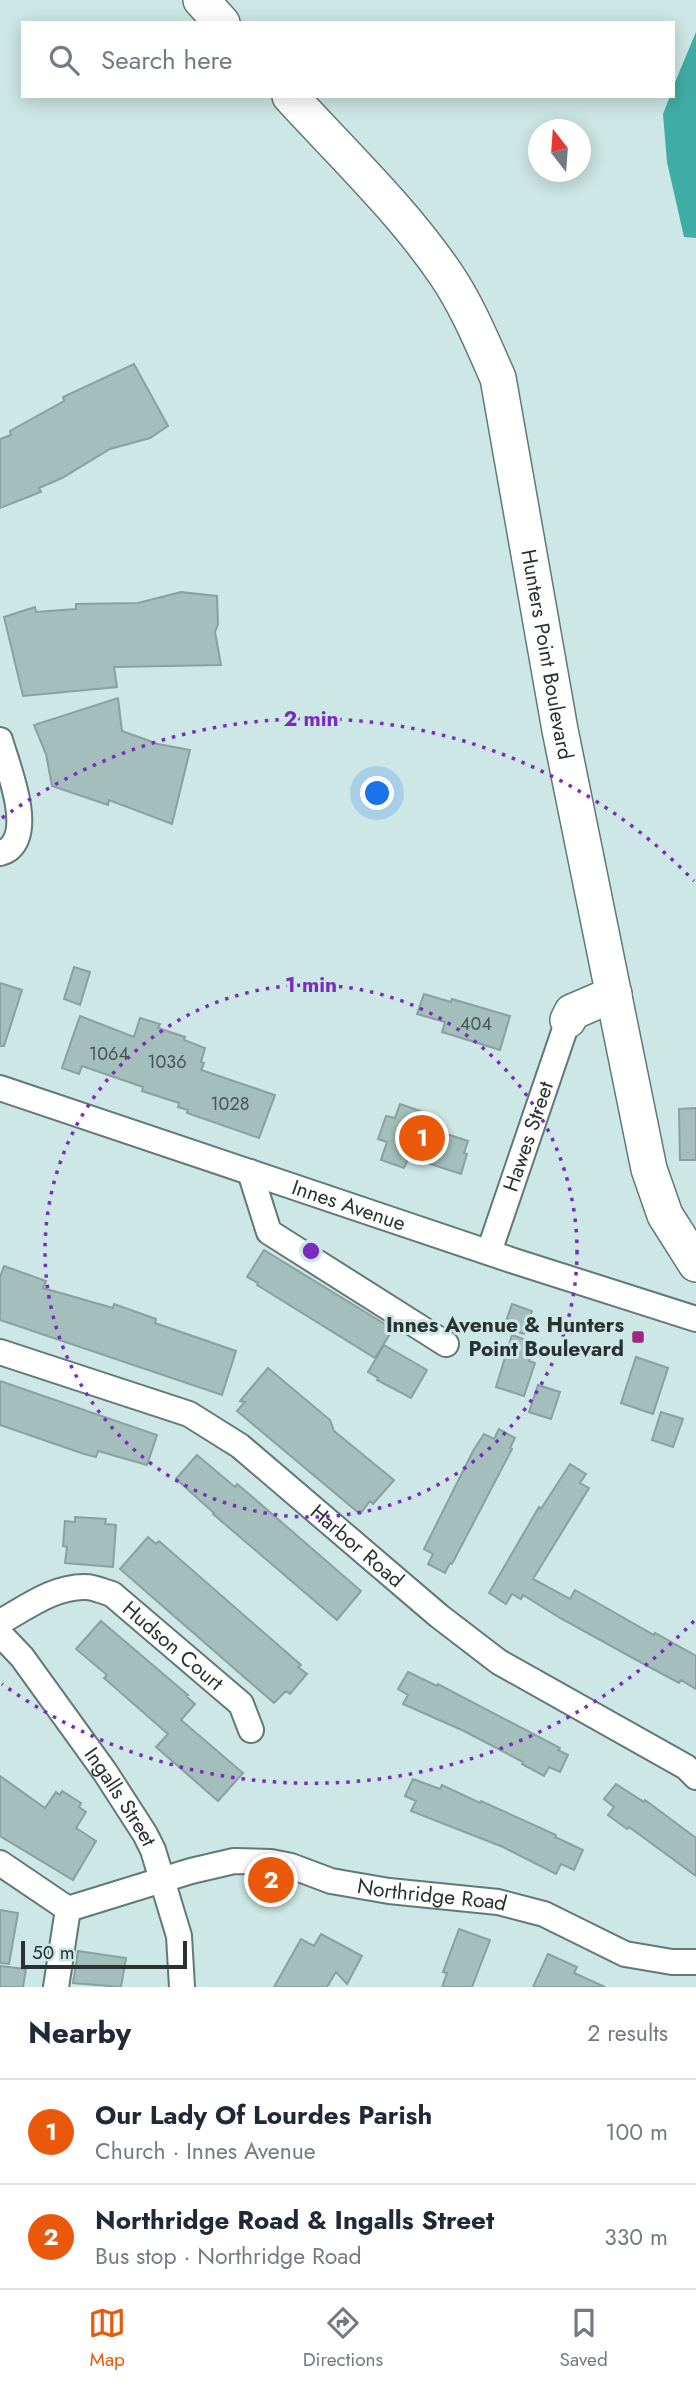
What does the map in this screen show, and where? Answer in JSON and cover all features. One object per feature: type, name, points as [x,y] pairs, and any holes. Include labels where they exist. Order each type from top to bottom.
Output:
[{"type":"main road","points":[[201,0],[220,21]]},
{"type":"main road","name":"Hunters Point Boulevard","points":[[292,98],[398,215],[445,273],[478,332],[498,378],[560,730],[649,1169],[665,1215],[696,1264]]},
{"type":"main road","points":[[568,1020],[572,1012],[614,994]]},
{"type":"street","points":[[0,740],[18,802],[19,819],[17,837],[10,848],[0,853]]},
{"type":"street","name":"Hawes Street","points":[[489,1252],[568,1020]]},
{"type":"street","name":"Innes Avenue","points":[[0,1088],[696,1319]]},
{"type":"street","points":[[250,1172],[269,1232],[446,1344]]},
{"type":"street","name":"Harbor Road","points":[[0,1352],[189,1414],[199,1420],[240,1446],[439,1616],[499,1662],[686,1767],[696,1777]]},
{"type":"street","name":"Hudson Court","points":[[0,1622],[62,1590],[87,1587],[112,1594],[241,1704],[251,1730]]},
{"type":"street","name":"Ingalls Street","points":[[0,1634],[22,1657],[105,1772],[145,1834],[163,1881],[179,1936],[181,1987]]},
{"type":"street","name":"Northridge Road","points":[[68,1909],[191,1871],[234,1861],[271,1862],[291,1866],[331,1881],[389,1891],[498,1902],[544,1914],[625,1954],[672,1962],[696,1962]]},
{"type":"street","points":[[0,1863],[68,1909],[57,1987]]},
{"type":"water","points":[[696,32],[696,238],[684,237],[667,162],[663,114],[669,98],[675,98],[675,82]]},
{"type":"building","points":[[134,364],[168,426],[150,438],[110,449],[62,478],[39,488],[41,492],[0,508],[0,439],[11,435],[10,431],[64,401],[63,397]]},
{"type":"building","points":[[181,592],[217,596],[218,624],[215,632],[221,665],[114,667],[117,687],[23,696],[4,617],[35,607],[36,612],[76,609],[76,604],[138,603]]},
{"type":"building","points":[[118,698],[122,731],[158,744],[190,750],[172,824],[109,800],[108,805],[52,786],[46,754],[34,725]]},
{"type":"building","points":[[74,967],[90,972],[80,1005],[64,999]]},
{"type":"building","points":[[0,983],[22,990],[4,1046],[0,1046]]},
{"type":"building","points":[[424,994],[510,1016],[500,1050],[442,1032],[445,1022],[417,1014]]},
{"type":"building","points":[[80,1016],[134,1037],[140,1018],[160,1024],[158,1028],[185,1037],[184,1040],[205,1048],[201,1070],[275,1095],[259,1138],[187,1113],[188,1110],[178,1107],[179,1103],[142,1091],[143,1087],[82,1066],[79,1074],[62,1068]]},
{"type":"building","points":[[400,1104],[423,1112],[419,1125],[468,1141],[461,1174],[409,1157],[404,1168],[381,1160],[387,1142],[378,1139],[386,1116],[395,1118]]},
{"type":"building","points":[[696,1108],[696,1160],[680,1160],[679,1109]]},
{"type":"building","points":[[264,1250],[393,1329],[375,1358],[247,1277]]},
{"type":"building","points":[[4,1266],[46,1281],[43,1288],[113,1308],[114,1304],[156,1319],[155,1323],[236,1351],[222,1395],[0,1320],[0,1277]]},
{"type":"building","points":[[512,1304],[532,1311],[524,1334],[504,1327]]},
{"type":"building","points":[[512,1335],[535,1343],[529,1361],[535,1363],[524,1396],[496,1387]]},
{"type":"building","points":[[384,1345],[427,1370],[411,1398],[377,1380],[378,1378],[368,1372]]},
{"type":"building","points":[[636,1357],[668,1368],[653,1414],[621,1403]]},
{"type":"building","points":[[268,1368],[330,1420],[334,1431],[394,1480],[373,1504],[370,1501],[360,1514],[237,1411],[245,1402],[240,1401]]},
{"type":"building","points":[[0,1381],[157,1435],[147,1465],[98,1451],[96,1457],[84,1454],[0,1425]]},
{"type":"building","points":[[538,1385],[560,1392],[551,1419],[529,1412]]},
{"type":"building","points":[[661,1412],[683,1419],[673,1447],[652,1440]]},
{"type":"building","points":[[499,1429],[515,1438],[510,1448],[512,1449],[445,1573],[428,1564],[433,1554],[424,1549],[473,1451],[484,1434],[494,1439]]},
{"type":"building","points":[[197,1455],[235,1487],[237,1484],[361,1591],[337,1620],[176,1479]]},
{"type":"building","points":[[570,1464],[586,1474],[580,1483],[589,1488],[533,1579],[570,1599],[575,1590],[696,1656],[696,1689],[642,1663],[523,1595],[521,1599],[512,1594],[506,1604],[489,1593],[539,1507],[541,1509]]},
{"type":"building","points":[[75,1517],[106,1519],[105,1524],[116,1525],[113,1567],[65,1563],[65,1521],[75,1522]]},
{"type":"building","points":[[148,1537],[156,1544],[159,1541],[301,1665],[298,1667],[307,1674],[290,1694],[286,1691],[274,1703],[120,1569]]},
{"type":"building","points":[[101,1621],[188,1695],[186,1696],[195,1704],[181,1720],[243,1773],[218,1801],[156,1747],[168,1734],[104,1678],[107,1675],[76,1649]]},
{"type":"building","points":[[408,1672],[437,1686],[438,1684],[560,1748],[558,1750],[568,1755],[560,1772],[549,1767],[544,1776],[464,1731],[403,1704],[408,1695],[398,1689]]},
{"type":"building","points":[[0,1776],[45,1808],[56,1792],[60,1795],[62,1791],[81,1803],[79,1807],[86,1812],[76,1828],[96,1841],[73,1880],[0,1836]]},
{"type":"building","points":[[413,1779],[440,1789],[442,1785],[480,1803],[481,1801],[583,1850],[574,1870],[561,1864],[556,1874],[503,1847],[411,1811],[416,1801],[405,1796]]},
{"type":"building","points":[[616,1784],[644,1802],[645,1800],[696,1838],[696,1876],[629,1827],[627,1829],[608,1815],[614,1807],[604,1799]]},
{"type":"building","points":[[0,1910],[18,1913],[9,1964],[0,1963]]},
{"type":"building","points":[[459,1929],[490,1940],[472,1987],[442,1987],[447,1973],[443,1972]]},
{"type":"building","points":[[321,1934],[362,1956],[347,1984],[336,1972],[327,1987],[274,1987],[301,1939],[314,1946]]},
{"type":"building","points":[[78,1951],[126,1958],[121,1987],[73,1983]]},
{"type":"building","points":[[548,1954],[577,1967],[574,1973],[605,1987],[533,1987]]},
{"type":"building","points":[[0,1966],[26,1969],[23,1987],[0,1987]]},
{"type":"place","name":"Our Lady Of Lourdes Parish","points":[[422,1138]]},
{"type":"place","name":"Innes Avenue & Hunters Point Boulevard","points":[[638,1337]]},
{"type":"place","name":"Northridge Road & Ingalls Street","points":[[271,1880]]}]
